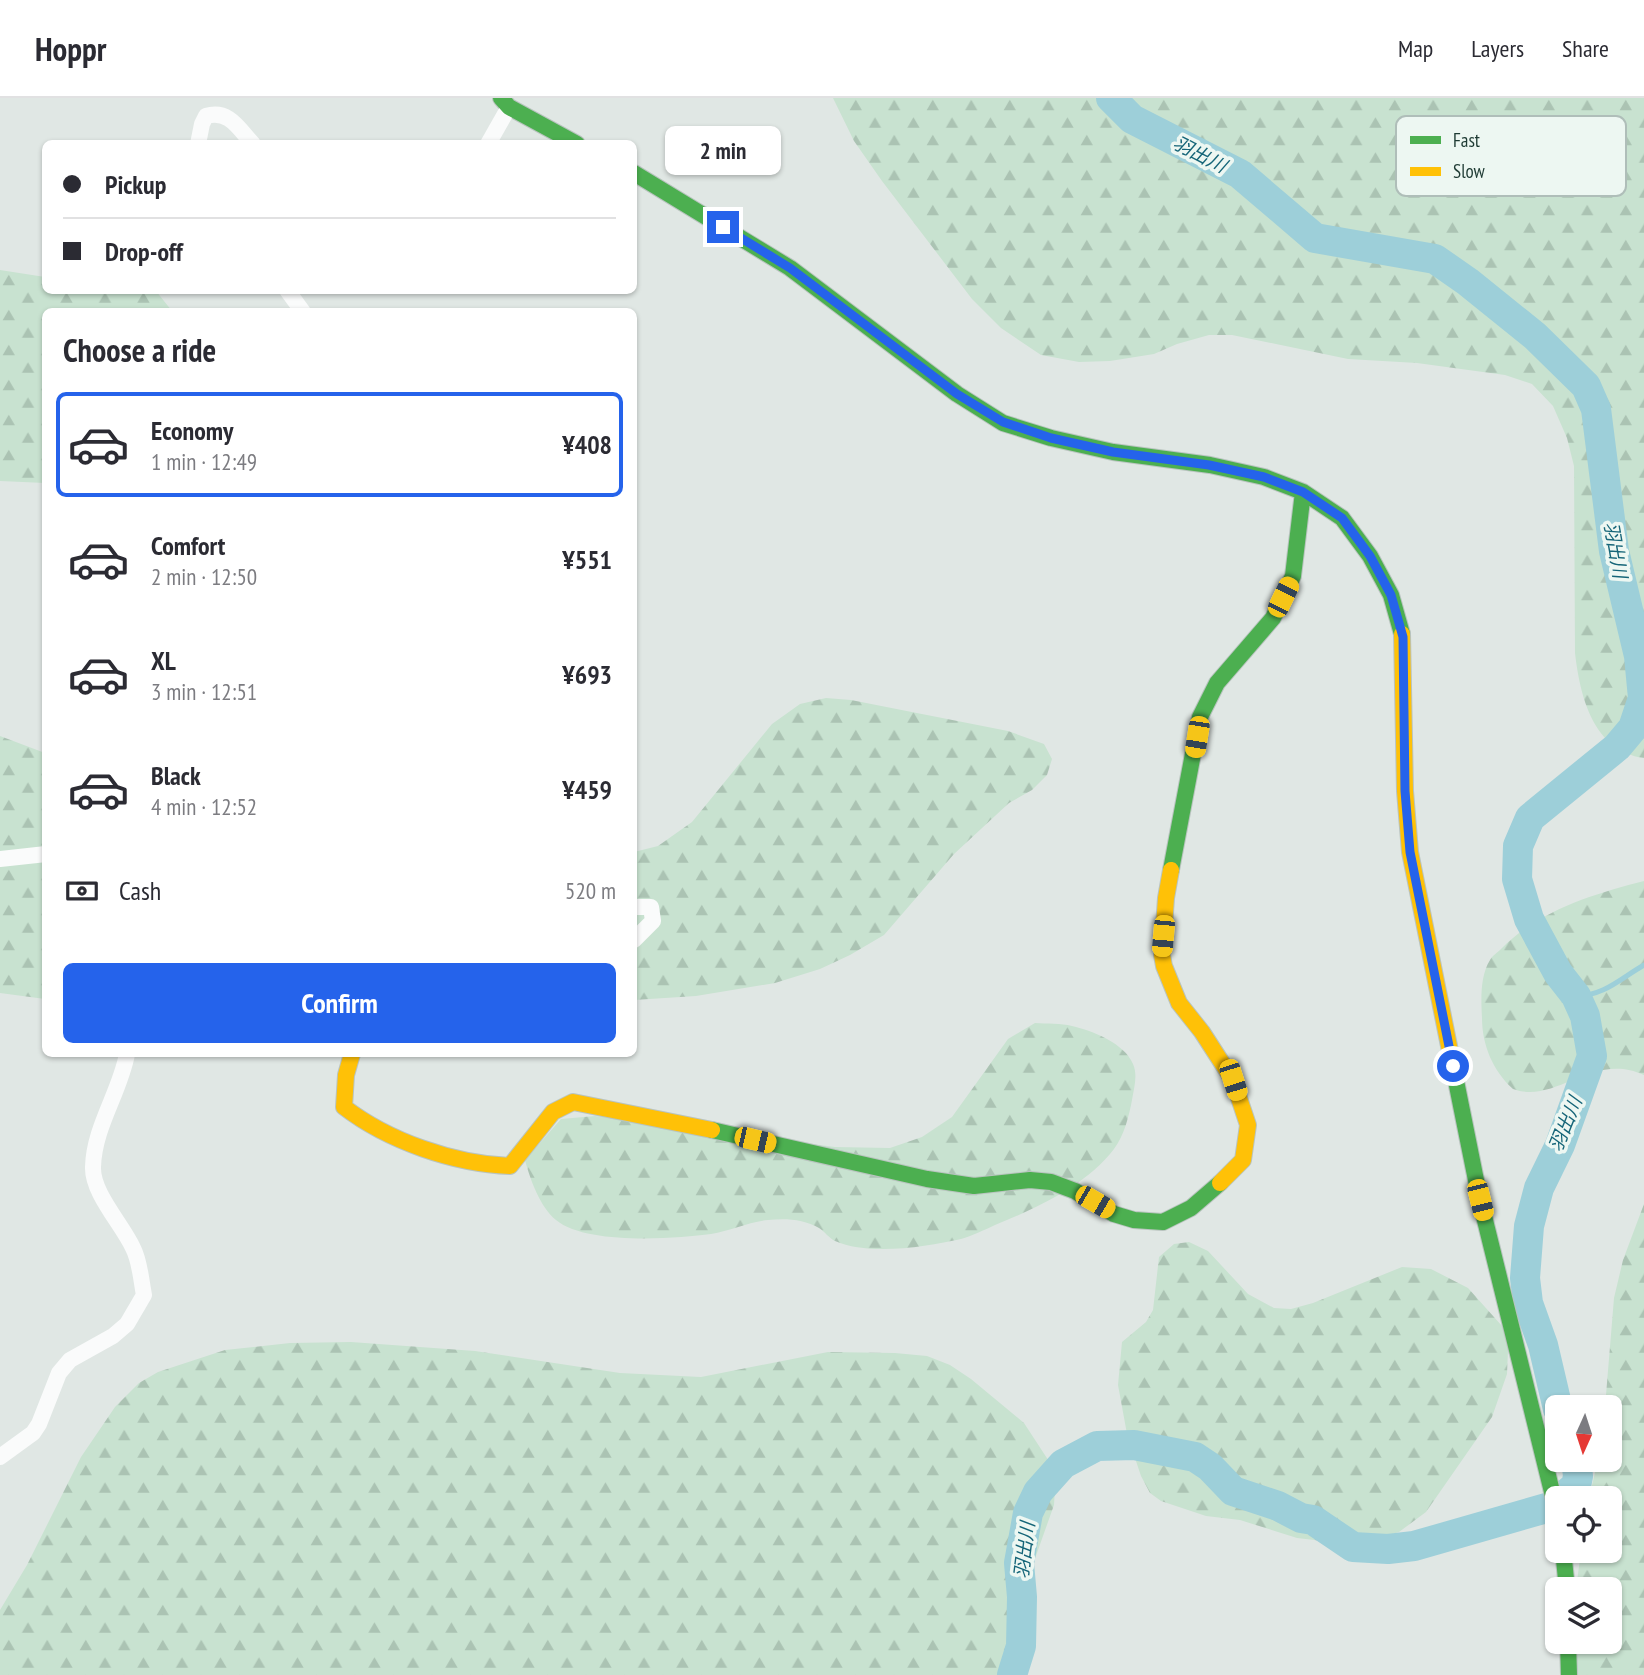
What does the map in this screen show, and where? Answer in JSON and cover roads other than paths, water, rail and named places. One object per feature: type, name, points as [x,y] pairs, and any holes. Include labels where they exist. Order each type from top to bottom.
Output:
[{"type":"street","points":[[490,140],[505,102],[570,140]]},
{"type":"street","points":[[199,140],[206,116],[215,113],[227,116],[249,140]]},
{"type":"street","points":[[637,175],[790,268],[957,394],[1003,422],[1051,438],[1113,452],[1209,465],[1264,477],[1303,492],[1342,518],[1370,556],[1391,595],[1403,637],[1405,791],[1410,852],[1480,1200],[1551,1486]]},
{"type":"street","points":[[351,1057],[346,1075],[344,1107],[366,1125],[442,1155],[481,1165],[510,1166],[553,1112],[573,1102],[694,1126],[927,1179],[974,1186],[1030,1180],[1051,1182],[1075,1191],[1114,1214],[1134,1220],[1163,1222],[1191,1208],[1230,1175],[1243,1160],[1248,1125],[1233,1080],[1202,1032],[1179,1003],[1164,966],[1161,955],[1166,898],[1200,717],[1217,683],[1273,618],[1293,576],[1303,492]]},
{"type":"street","points":[[0,859],[42,854]]},
{"type":"street","points":[[637,908],[650,907],[653,921],[637,937]]},
{"type":"street","points":[[0,1457],[33,1433],[59,1373],[70,1360],[113,1336],[127,1324],[144,1295],[134,1250],[95,1183],[93,1168],[97,1137],[126,1057]]},
{"type":"street","points":[[1568,1654],[1569,1675]]},
{"type":"waterway","name":"羽出川","points":[[1111,98],[1132,119],[1240,174],[1315,238],[1435,259],[1535,336],[1586,386],[1596,409],[1614,551],[1639,656],[1643,698],[1633,728],[1617,747],[1530,818],[1518,846],[1517,879],[1529,919],[1558,973],[1576,996],[1585,1016],[1592,1056],[1560,1145],[1539,1188],[1529,1226],[1525,1278],[1528,1303],[1543,1345],[1555,1395]]},
{"type":"waterway","points":[[1576,996],[1604,990],[1644,965]]},
{"type":"waterway","name":"羽出川","points":[[1012,1675],[1021,1646],[1022,1597],[1019,1563],[1028,1513],[1038,1492],[1063,1464],[1097,1446],[1134,1445],[1195,1457],[1210,1467],[1233,1491],[1278,1506],[1301,1518],[1313,1520],[1353,1547],[1388,1549],[1414,1546],[1545,1508]]},
{"type":"waterway","name":"羽出川","points":[[1576,1486],[1578,1472]]}]
